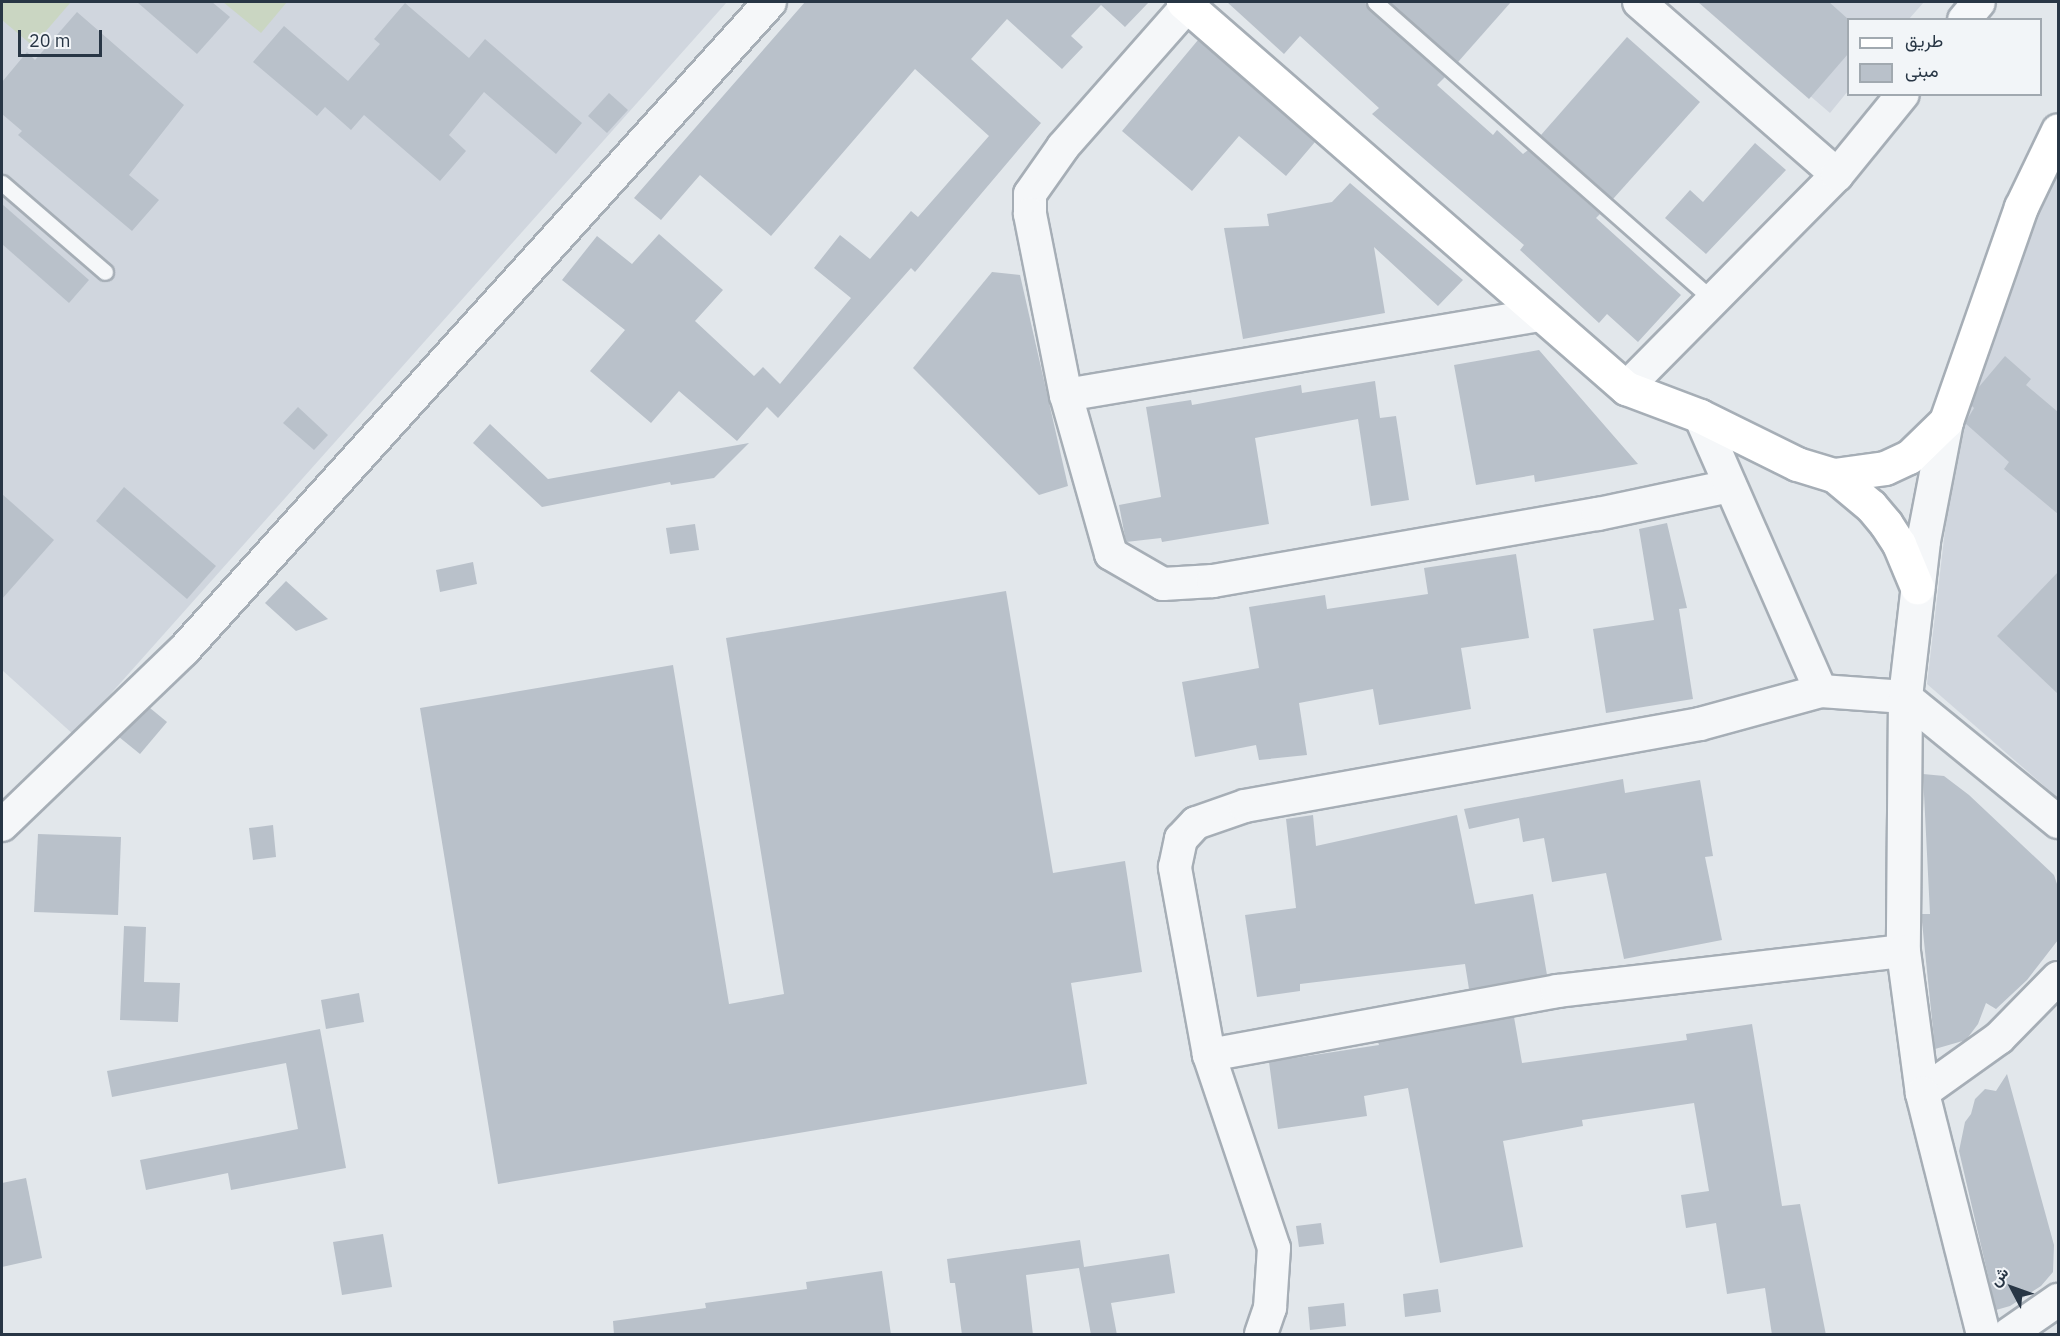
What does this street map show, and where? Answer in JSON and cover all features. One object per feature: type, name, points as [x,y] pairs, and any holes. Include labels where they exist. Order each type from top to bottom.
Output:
[{"type":"main road","points":[[1185,3],[1538,315],[1626,388],[1700,416],[1750,444],[1834,476],[1871,506],[1886,524],[1899,544],[1917,587]]},
{"type":"main road","points":[[1834,476],[1885,468],[1909,457],[1946,421],[2021,207],[2058,130]]},
{"type":"street","points":[[2,825],[183,651],[770,2]]},
{"type":"street","points":[[1639,2],[1838,175]]},
{"type":"street","points":[[1966,18],[1979,2]]},
{"type":"street","points":[[1185,3],[1063,147],[1030,194],[1030,214],[1066,394],[1112,554],[1163,584],[1214,581],[1598,514],[1730,486]]},
{"type":"street","points":[[1626,388],[1838,175],[1901,96]]},
{"type":"street","points":[[1066,394],[1538,315]]},
{"type":"street","points":[[1700,416],[1821,691]]},
{"type":"street","points":[[1946,421],[1917,587],[1905,697],[1903,951],[1922,1093],[1983,1335]]},
{"type":"street","points":[[1261,1335],[1270,1308],[1274,1248],[1209,1055],[1175,867],[1182,839],[1196,823],[1245,806],[1700,724],[1821,691],[1905,697],[2058,822]]},
{"type":"street","points":[[1209,1055],[1557,991],[1903,951]]},
{"type":"street","points":[[1922,1093],[1999,1038],[2058,978]]},
{"type":"street","points":[[2009,1335],[2058,1300]]},
{"type":"lane","points":[[1375,2],[1713,300]]},
{"type":"lane","points":[[2,183],[105,272]]},
{"type":"shaded area","points":[[2,2],[727,2],[74,735],[2,670]]},
{"type":"shaded area","points":[[1701,2],[1924,2],[1910,18],[1847,18],[1847,92],[1830,113]]},
{"type":"shaded area","points":[[2058,157],[2058,798],[1927,684],[1959,411],[2027,212]]},
{"type":"green space","points":[[2,2],[71,2],[33,46],[2,20]]},
{"type":"green space","points":[[223,2],[287,2],[261,33]]},
{"type":"building","points":[[137,2],[212,2],[230,17],[197,54]]},
{"type":"building","points":[[805,2],[1149,2],[1125,27],[1101,5],[1071,36],[1083,47],[1062,69],[1007,19],[971,59],[1041,123],[915,272],[911,268],[778,418],[767,407],[737,441],[679,391],[651,423],[590,371],[625,330],[562,280],[597,236],[632,264],[659,234],[723,290],[695,321],[754,376],[763,367],[780,384],[851,298],[814,268],[840,235],[870,259],[911,211],[918,217],[989,136],[915,69],[771,236],[700,175],[661,220],[634,198]]},
{"type":"building","points":[[1227,2],[1365,2],[1369,9],[1445,77],[1437,85],[1493,135],[1497,130],[1523,154],[1528,150],[1600,214],[1596,218],[1681,295],[1638,342],[1607,314],[1599,323],[1520,250],[1524,245],[1372,114],[1379,108],[1300,36],[1284,54]]},
{"type":"building","points":[[1389,2],[1511,2],[1458,62]]},
{"type":"building","points":[[1698,2],[1829,2],[1847,18],[1847,55],[1809,99]]},
{"type":"building","points":[[405,3],[469,58],[485,39],[582,123],[556,154],[484,92],[449,135],[466,151],[440,181],[364,115],[351,130],[325,107],[317,116],[253,62],[284,26],[348,81],[380,44],[374,39]]},
{"type":"building","points":[[77,12],[184,105],[129,175],[159,200],[132,231],[18,135],[22,131],[2,114],[2,82],[27,52],[35,60]]},
{"type":"building","points":[[1627,37],[1700,102],[1613,199],[1541,135]]},
{"type":"building","points":[[1198,40],[1315,142],[1286,176],[1239,136],[1192,191],[1122,131]]},
{"type":"building","points":[[609,93],[628,110],[607,133],[588,116]]},
{"type":"building","points":[[1755,143],[1786,170],[1706,254],[1665,218],[1690,190],[1703,202]]},
{"type":"building","points":[[1350,183],[1463,280],[1438,306],[1374,247],[1385,313],[1243,339],[1224,228],[1269,226],[1267,214],[1332,202]]},
{"type":"building","points":[[2,204],[89,280],[69,303],[2,244]]},
{"type":"building","points":[[992,272],[1020,275],[1068,486],[1039,495],[913,368]]},
{"type":"building","points":[[1539,350],[1638,464],[1535,482],[1534,475],[1476,485],[1454,365]]},
{"type":"building","points":[[2005,356],[2031,379],[2026,385],[2058,412],[2058,514],[2004,469],[2009,462],[1965,423],[1974,408],[1971,405],[1978,388]]},
{"type":"building","points":[[1375,381],[1380,418],[1396,416],[1409,500],[1371,506],[1358,419],[1255,438],[1269,524],[1162,542],[1161,538],[1126,542],[1119,505],[1161,497],[1146,407],[1191,400],[1192,405],[1301,385],[1302,393]]},
{"type":"building","points":[[298,407],[328,435],[314,450],[283,423]]},
{"type":"building","points":[[490,424],[548,479],[749,443],[714,478],[671,485],[670,482],[542,507],[473,443]]},
{"type":"building","points":[[124,487],[216,566],[187,599],[96,521]]},
{"type":"building","points":[[2,494],[54,540],[2,599]]},
{"type":"building","points":[[1667,523],[1687,608],[1679,609],[1693,699],[1606,713],[1593,629],[1654,620],[1639,529]]},
{"type":"building","points":[[695,524],[699,550],[670,554],[666,528]]},
{"type":"building","points":[[1516,554],[1529,638],[1461,648],[1471,709],[1379,725],[1373,689],[1299,703],[1307,755],[1259,760],[1256,745],[1195,757],[1182,682],[1259,668],[1249,607],[1325,595],[1327,609],[1428,594],[1424,568]]},
{"type":"building","points":[[473,562],[477,584],[440,592],[436,570]]},
{"type":"building","points":[[2058,572],[2058,694],[1997,636]]},
{"type":"building","points":[[286,581],[328,619],[296,631],[265,603]]},
{"type":"building","points":[[1006,591],[1053,873],[1125,861],[1142,972],[1071,983],[1087,1084],[498,1184],[420,708],[673,665],[729,1004],[784,994],[726,638]]},
{"type":"building","points":[[150,708],[167,722],[140,754],[119,737]]},
{"type":"building","points":[[1923,774],[1944,776],[1969,795],[2054,875],[2058,887],[2058,940],[2027,980],[1996,1009],[1986,1003],[1978,1024],[1966,1040],[1935,1049],[1922,922],[1922,914],[1930,914]]},
{"type":"building","points":[[1623,779],[1625,793],[1700,780],[1713,856],[1705,857],[1722,940],[1624,959],[1606,873],[1552,882],[1544,838],[1523,842],[1519,818],[1469,829],[1464,809]]},
{"type":"building","points":[[1313,815],[1316,846],[1457,815],[1475,904],[1533,894],[1547,975],[1469,989],[1465,964],[1300,984],[1300,991],[1257,997],[1245,915],[1296,908],[1286,819]]},
{"type":"building","points":[[273,825],[276,857],[253,860],[249,828]]},
{"type":"building","points":[[38,834],[121,837],[118,915],[34,912]]},
{"type":"building","points":[[124,926],[146,927],[144,982],[180,983],[178,1022],[120,1020]]},
{"type":"building","points":[[359,993],[364,1022],[326,1029],[321,1000]]},
{"type":"building","points":[[1514,1017],[1522,1063],[1687,1040],[1686,1034],[1752,1024],[1782,1206],[1800,1204],[1826,1335],[1772,1335],[1765,1288],[1727,1294],[1716,1223],[1686,1228],[1681,1195],[1709,1191],[1694,1103],[1582,1120],[1583,1126],[1503,1141],[1523,1247],[1440,1263],[1408,1088],[1364,1096],[1367,1116],[1278,1129],[1269,1062],[1379,1045],[1378,1042]]},
{"type":"building","points":[[320,1029],[346,1168],[231,1190],[228,1173],[146,1190],[140,1160],[298,1129],[286,1063],[112,1097],[107,1071]]},
{"type":"building","points":[[2007,1074],[2054,1245],[2053,1272],[2041,1286],[2010,1306],[1996,1310],[1959,1151],[1965,1122],[1971,1114],[1975,1099],[1985,1089],[1996,1091]]},
{"type":"building","points":[[26,1178],[42,1258],[2,1267],[2,1183]]},
{"type":"building","points":[[1321,1223],[1324,1244],[1299,1247],[1296,1226]]},
{"type":"building","points":[[383,1234],[392,1287],[342,1295],[333,1242]]},
{"type":"building","points":[[1080,1240],[1084,1267],[1169,1254],[1175,1293],[1111,1303],[1117,1335],[1091,1335],[1079,1268],[1026,1275],[1033,1335],[962,1335],[955,1283],[950,1283],[947,1259]]},
{"type":"building","points":[[882,1271],[891,1335],[614,1335],[613,1321],[706,1308],[705,1303],[807,1289],[806,1282]]},
{"type":"building","points":[[1438,1289],[1441,1312],[1405,1317],[1403,1294]]},
{"type":"building","points":[[1344,1303],[1346,1326],[1310,1330],[1308,1307]]}]
